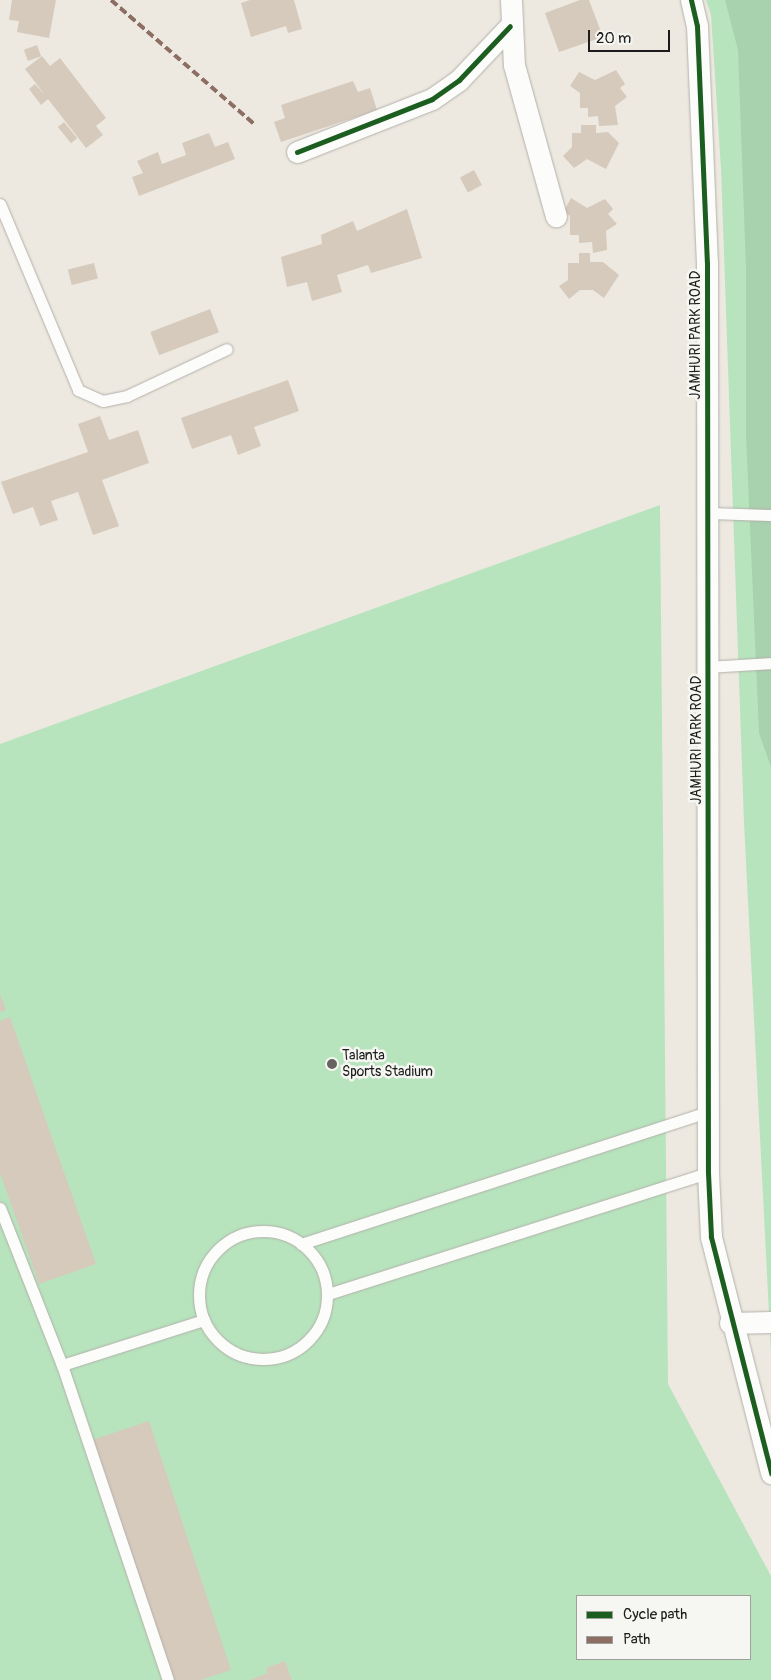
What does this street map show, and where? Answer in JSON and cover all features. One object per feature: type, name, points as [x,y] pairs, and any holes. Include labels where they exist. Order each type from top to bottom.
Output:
[{"type":"street","points":[[511,0],[510,26],[514,65],[556,216]]},
{"type":"street","name":"JAMHURI PARK ROAD","points":[[692,0],[697,26],[707,263],[708,1172],[711,1237],[730,1323],[771,1473]]},
{"type":"street","points":[[298,152],[432,99],[459,80],[510,26]]},
{"type":"street","points":[[730,1323],[771,1322]]},
{"type":"lane","points":[[0,204],[78,390],[103,400],[127,396],[227,349]]},
{"type":"lane","points":[[708,513],[771,515]]},
{"type":"lane","points":[[708,667],[771,663]]},
{"type":"lane","points":[[301,1244],[708,1112]]},
{"type":"lane","points":[[328,1294],[708,1172]]},
{"type":"lane","points":[[0,1208],[62,1365],[168,1680]]},
{"type":"lane","points":[[253,1232],[275,1232],[301,1244],[324,1274],[328,1294],[316,1332],[284,1356],[243,1356],[224,1347],[204,1320],[198,1292],[215,1252],[232,1239],[253,1232]]},
{"type":"lane","points":[[62,1365],[204,1320]]},
{"type":"green space","points":[[706,0],[771,0],[771,1353],[744,823],[721,169],[711,15]]},
{"type":"green space","points":[[725,0],[771,0],[771,767],[759,733],[746,435],[746,268],[738,50]]},
{"type":"green space","name":"Talanta Sports Stadium","points":[[660,505],[668,1384],[771,1576],[771,1680],[0,1680],[0,744]]},
{"type":"building","points":[[12,0],[56,0],[49,38],[17,32],[19,21],[9,20]]},
{"type":"building","points":[[250,0],[294,0],[302,29],[288,33],[286,26],[251,37],[241,3]]},
{"type":"building","points":[[580,0],[589,0],[603,37],[559,52],[545,13]]},
{"type":"building","points":[[37,45],[41,56],[28,61],[24,50]]},
{"type":"building","points":[[42,56],[50,66],[60,58],[106,118],[96,126],[103,135],[86,148],[48,99],[41,105],[29,89],[35,84],[45,95],[25,69]]},
{"type":"building","points":[[616,70],[625,84],[620,88],[627,97],[615,106],[618,125],[599,126],[598,116],[588,117],[588,108],[580,108],[580,93],[570,86],[579,72],[595,80]]},
{"type":"building","points":[[353,81],[358,92],[370,88],[377,110],[281,142],[274,122],[285,118],[281,105]]},
{"type":"building","points":[[64,122],[77,138],[71,143],[58,127]]},
{"type":"building","points":[[581,125],[596,125],[596,133],[608,132],[619,143],[606,169],[587,159],[574,168],[563,156],[572,147],[572,133],[581,133]]},
{"type":"building","points":[[209,133],[215,147],[228,142],[235,159],[139,196],[132,177],[143,173],[137,161],[158,152],[162,164],[186,155],[182,143]]},
{"type":"building","points":[[474,170],[482,185],[468,193],[460,178]]},
{"type":"building","points":[[571,198],[587,208],[605,199],[613,209],[608,214],[617,224],[606,231],[607,250],[593,253],[592,242],[579,243],[579,235],[570,235],[570,216],[564,211]]},
{"type":"building","points":[[407,209],[422,258],[371,273],[368,265],[337,275],[342,292],[312,301],[307,282],[287,287],[281,257],[322,244],[321,235],[353,221],[357,231]]},
{"type":"building","points":[[579,253],[590,253],[590,262],[603,262],[619,275],[604,298],[593,290],[580,290],[569,299],[559,286],[568,280],[568,263],[579,263]]},
{"type":"building","points":[[94,263],[98,279],[72,285],[68,270]]},
{"type":"building","points":[[210,309],[219,332],[159,355],[150,332]]},
{"type":"building","points":[[288,380],[299,411],[254,427],[261,446],[238,455],[231,435],[192,449],[181,418]]},
{"type":"building","points":[[100,416],[109,440],[138,430],[149,463],[102,480],[119,526],[93,535],[78,492],[51,501],[58,520],[40,526],[33,507],[13,514],[1,482],[88,452],[78,424]]},
{"type":"building","points":[[0,994],[6,1010],[0,1012]]},
{"type":"building","points":[[10,1017],[96,1264],[39,1284],[0,1173],[0,1021]]},
{"type":"building","points":[[149,1421],[231,1670],[201,1680],[171,1680],[92,1440]]},
{"type":"building","points":[[285,1661],[292,1680],[250,1680],[268,1673],[266,1668]]},
{"type":"marked path","points":[[111,0],[254,124]]},
{"type":"cycle path","points":[[691,0],[697,26],[707,263],[708,1173],[711,1237],[771,1473]]},
{"type":"cycle path","points":[[297,152],[432,99],[459,80],[510,26]]},
{"type":"place","name":"Talanta Sports Stadium","points":[[332,1064]]}]
